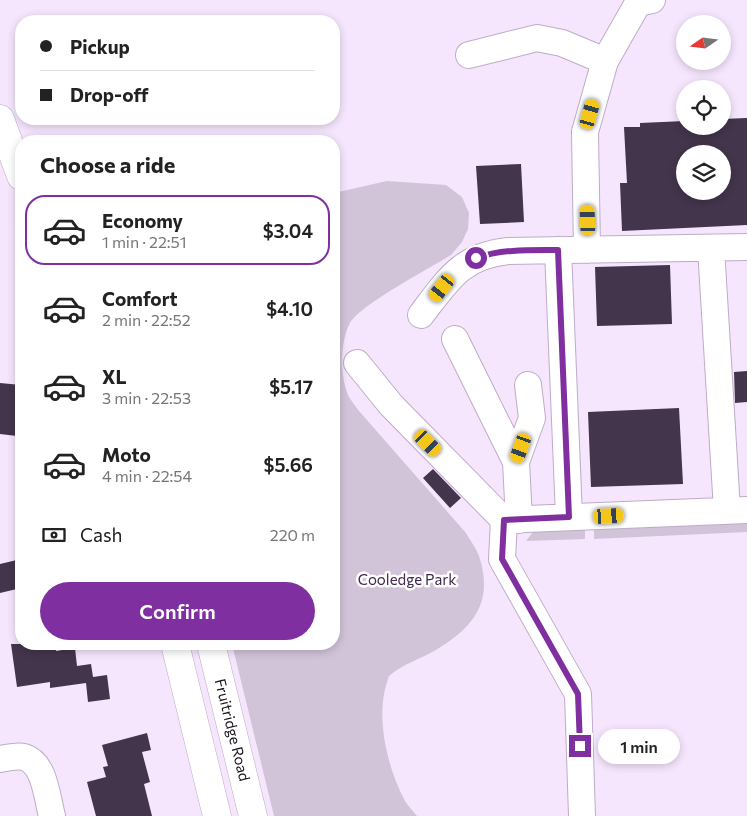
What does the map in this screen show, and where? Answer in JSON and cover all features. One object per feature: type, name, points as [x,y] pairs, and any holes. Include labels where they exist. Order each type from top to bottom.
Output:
[{"type":"main road","points":[[0,119],[15,160]]},
{"type":"main road","points":[[176,650],[217,816]]},
{"type":"main road","name":"Fruitridge Road","points":[[212,650],[253,816]]},
{"type":"street","points":[[587,250],[585,132],[605,61],[638,3],[652,0]]},
{"type":"street","points":[[469,55],[537,38],[562,43],[605,61]]},
{"type":"street","points":[[421,315],[457,271],[476,258],[491,253],[508,251],[747,247]]},
{"type":"street","points":[[357,363],[390,405],[511,520],[737,510],[710,248]]},
{"type":"street","points":[[558,250],[569,517]]},
{"type":"street","points":[[455,338],[516,462]]},
{"type":"street","points":[[528,385],[532,418],[516,462],[511,520],[502,559],[578,694],[582,816]]},
{"type":"street","points":[[0,759],[18,756],[31,761],[41,774],[52,816]]},
{"type":"green space","name":"Cooledge Park","points":[[387,181],[446,185],[462,197],[469,213],[468,229],[462,242],[451,255],[412,277],[356,315],[350,323],[344,339],[342,359],[345,387],[348,395],[359,411],[466,533],[478,553],[483,572],[484,587],[482,600],[470,622],[461,632],[436,650],[394,672],[389,676],[386,685],[382,721],[386,749],[399,789],[406,803],[417,816],[274,816],[233,650],[340,650],[340,192]]},
{"type":"green space","points":[[747,521],[747,532],[594,539],[594,529]]},
{"type":"green space","points":[[585,530],[585,539],[526,541],[533,532]]},
{"type":"building","points":[[747,118],[747,225],[622,231],[620,183],[627,183],[624,127],[640,127],[640,123],[676,121],[676,135],[731,135],[731,119]]},
{"type":"building","points":[[521,164],[524,222],[480,224],[476,166]]},
{"type":"building","points":[[670,265],[672,324],[597,326],[595,267]]},
{"type":"building","points":[[747,371],[747,402],[735,403],[734,372]]},
{"type":"building","points":[[0,383],[15,384],[15,436],[0,434]]},
{"type":"building","points":[[679,408],[683,484],[591,487],[588,412]]},
{"type":"building","points":[[433,469],[461,498],[450,508],[423,478]]},
{"type":"building","points":[[15,560],[15,589],[0,593],[0,564]]},
{"type":"building","points":[[11,644],[15,644],[15,650],[75,650],[77,666],[91,664],[93,677],[107,675],[110,699],[88,702],[86,683],[50,688],[50,682],[17,687]]},
{"type":"building","points":[[147,733],[151,750],[142,752],[150,782],[144,784],[152,816],[96,816],[87,782],[106,777],[103,767],[108,766],[102,745]]},
{"type":"route","points":[[476,258],[491,253],[508,251],[558,250],[569,517],[504,520],[502,559],[578,694],[580,746]]}]
